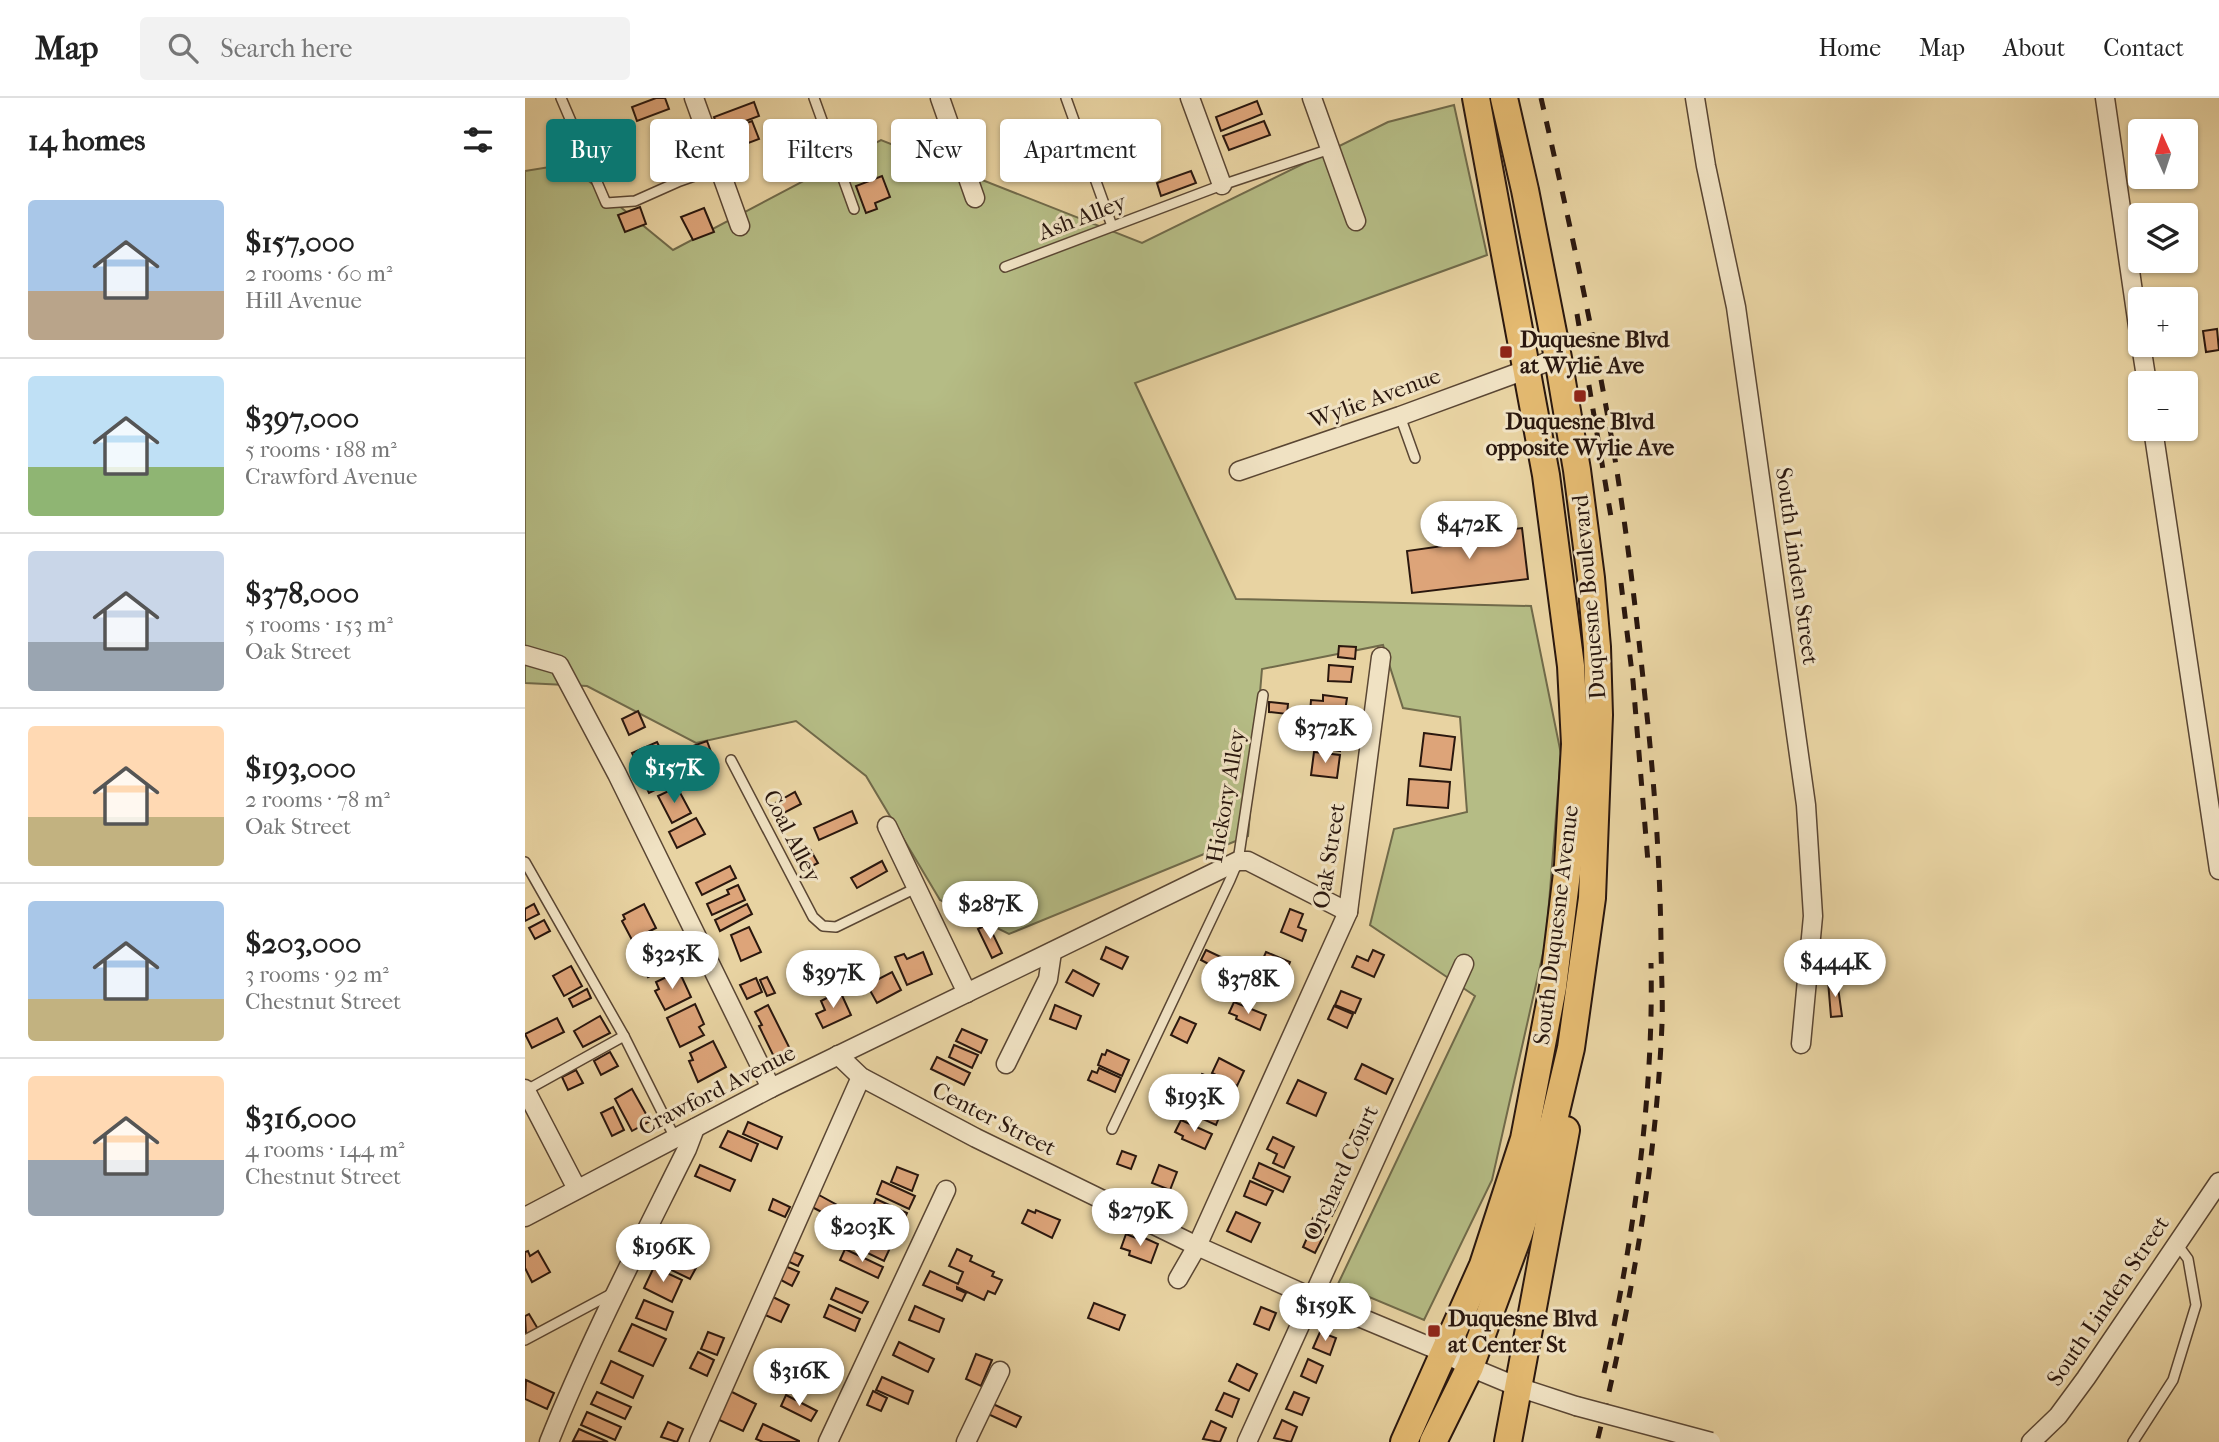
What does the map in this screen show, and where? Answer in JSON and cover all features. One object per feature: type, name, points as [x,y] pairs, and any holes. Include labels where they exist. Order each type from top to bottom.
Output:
[{"type":"main road","name":"South Duquesne Avenue","points":[[1404,1442],[1483,1265],[1524,1139],[1553,987],[1569,865],[1575,744],[1571,666],[1546,475],[1476,98]]},
{"type":"main road","name":"Duquesne Boulevard","points":[[1504,98],[1558,358],[1577,470],[1597,647],[1598,768]]},
{"type":"main road","name":"South Duquesne Avenue","points":[[1433,1442],[1470,1367],[1519,1234],[1554,1120],[1571,1048],[1592,898],[1598,768]]},
{"type":"main road","points":[[1508,1442],[1578,1061],[1592,898]]},
{"type":"street","points":[[694,98],[702,119]]},
{"type":"street","points":[[940,98],[975,198]]},
{"type":"street","points":[[1190,98],[1222,185]]},
{"type":"street","points":[[1312,98],[1356,221]]},
{"type":"street","name":"South Linden Street","points":[[1695,98],[1706,166],[1736,307],[1806,805],[1813,916],[1801,1044]]},
{"type":"street","points":[[2105,98],[2133,287]]},
{"type":"street","points":[[725,182],[740,226]]},
{"type":"street","name":"Wylie Avenue","points":[[1238,471],[1558,358]]},
{"type":"street","points":[[2155,441],[2219,870]]},
{"type":"street","points":[[525,655],[559,665],[617,774],[771,1088]]},
{"type":"street","name":"Oak Street","points":[[1178,1279],[1197,1246],[1348,912],[1381,657]]},
{"type":"street","points":[[887,825],[967,993]]},
{"type":"street","points":[[1237,861],[1248,861],[1348,912]]},
{"type":"street","name":"Crawford Avenue","points":[[525,1217],[771,1088],[1237,861]]},
{"type":"street","points":[[1006,1063],[1048,979],[1052,952]]},
{"type":"street","name":"Orchard Court","points":[[1247,1442],[1464,964]]},
{"type":"street","name":"Center Street","points":[[838,1055],[861,1077],[976,1138],[1197,1246],[1518,1387]]},
{"type":"street","points":[[699,1442],[861,1077]]},
{"type":"street","points":[[525,1090],[577,1189]]},
{"type":"street","points":[[549,1442],[615,1293],[695,1128]]},
{"type":"street","name":"South Linden Street","points":[[2031,1442],[2065,1406],[2219,1182]]},
{"type":"street","points":[[828,1442],[946,1190]]},
{"type":"street","points":[[966,1442],[1000,1371]]},
{"type":"street","points":[[1518,1387],[1576,1406],[1711,1442]]},
{"type":"lane","points":[[561,98],[606,203],[635,201],[678,182]]},
{"type":"lane","points":[[814,98],[854,209]]},
{"type":"lane","points":[[1066,98],[1112,226]]},
{"type":"lane","name":"Ash Alley","points":[[1006,267],[1222,185],[1330,149]]},
{"type":"lane","points":[[1400,416],[1415,458]]},
{"type":"lane","name":"Hickory Alley","points":[[1112,1129],[1237,861],[1263,695]]},
{"type":"lane","name":"Coal Alley","points":[[731,760],[813,917],[823,926],[836,927],[916,888]]},
{"type":"lane","points":[[525,862],[624,1036],[675,1138]]},
{"type":"lane","points":[[525,1090],[624,1036]]},
{"type":"lane","points":[[2133,1442],[2173,1380],[2196,1305],[2188,1259],[2177,1244]]},
{"type":"lane","points":[[525,1340],[615,1293]]},
{"type":"green space","points":[[1454,105],[1487,255],[1135,383],[1236,599],[1531,606],[1561,754],[1546,940],[1492,1180],[1424,1320],[1338,1284],[1475,996],[1370,925],[1394,829],[1467,812],[1460,717],[1403,708],[1383,645],[1262,669],[1248,836],[1009,934],[940,900],[866,776],[796,721],[696,743],[587,686],[525,683],[525,171],[546,168],[546,182],[590,182],[673,250],[802,182],[877,182],[877,142],[881,140],[891,144],[891,182],[986,181],[1142,243],[1388,122]]},
{"type":"building","points":[[656,98],[665,98],[669,109],[637,121],[632,107]]},
{"type":"building","points":[[1257,101],[1262,114],[1221,131],[1216,117]]},
{"type":"building","points":[[754,102],[759,116],[749,120],[714,117]]},
{"type":"building","points":[[752,121],[759,139],[749,143],[749,122]]},
{"type":"building","points":[[1264,121],[1270,135],[1229,150],[1223,136]]},
{"type":"building","points":[[1191,171],[1196,183],[1161,196],[1157,183]]},
{"type":"building","points":[[882,176],[890,197],[875,203],[877,209],[866,213],[856,186],[877,182],[877,178]]},
{"type":"building","points":[[640,207],[646,224],[625,232],[618,215]]},
{"type":"building","points":[[704,208],[714,232],[693,240],[681,217]]},
{"type":"building","points":[[2217,329],[2219,350],[2206,352],[2203,331]]},
{"type":"building","points":[[1522,528],[1528,579],[1412,593],[1407,551],[1443,546],[1442,538]]},
{"type":"building","points":[[1339,646],[1356,647],[1355,659],[1338,657]]},
{"type":"building","points":[[1329,665],[1353,667],[1351,682],[1328,681]]},
{"type":"building","points":[[1323,695],[1347,698],[1344,718],[1310,714],[1311,700],[1323,701]]},
{"type":"building","points":[[1269,702],[1288,704],[1287,714],[1269,712]]},
{"type":"building","points":[[638,711],[645,727],[629,735],[622,719]]},
{"type":"building","points":[[1311,723],[1343,727],[1340,751],[1308,746]]},
{"type":"building","points":[[1424,733],[1455,737],[1451,770],[1420,766]]},
{"type":"building","points":[[707,741],[714,760],[697,766],[690,747]]},
{"type":"building","points":[[657,742],[664,756],[639,768],[632,753]]},
{"type":"building","points":[[1314,752],[1340,755],[1337,778],[1311,775]]},
{"type":"building","points":[[667,761],[676,780],[649,793],[640,774]]},
{"type":"building","points":[[1409,779],[1450,782],[1448,808],[1407,805]]},
{"type":"building","points":[[677,787],[691,813],[672,823],[658,796]]},
{"type":"building","points":[[795,792],[801,804],[778,816],[772,805]]},
{"type":"building","points":[[852,811],[857,823],[819,840],[814,828]]},
{"type":"building","points":[[696,818],[705,834],[677,848],[669,832]]},
{"type":"building","points":[[810,849],[818,863],[802,871],[795,857]]},
{"type":"building","points":[[882,861],[887,871],[857,888],[851,878]]},
{"type":"building","points":[[730,866],[736,878],[702,895],[696,883]]},
{"type":"building","points":[[738,885],[745,900],[712,915],[707,904],[729,894],[727,890]]},
{"type":"building","points":[[534,904],[539,914],[525,921],[525,909]]},
{"type":"building","points":[[644,904],[656,928],[632,940],[622,921],[625,919],[623,915]]},
{"type":"building","points":[[747,904],[752,914],[720,931],[715,920]]},
{"type":"building","points":[[1290,909],[1303,914],[1298,927],[1306,930],[1302,941],[1281,932]]},
{"type":"building","points":[[544,920],[550,931],[535,939],[529,928]]},
{"type":"building","points":[[988,924],[1002,953],[992,958],[978,929]]},
{"type":"building","points":[[749,927],[761,952],[741,961],[731,935]]},
{"type":"building","points":[[661,934],[671,954],[666,956],[670,965],[648,977],[635,949]]},
{"type":"building","points":[[1106,947],[1128,957],[1122,969],[1101,959]]},
{"type":"building","points":[[1206,950],[1223,958],[1218,969],[1201,960]]},
{"type":"building","points":[[1373,950],[1384,955],[1374,977],[1352,967],[1357,956],[1368,961]]},
{"type":"building","points":[[923,952],[932,974],[907,985],[895,957],[904,954],[907,959]]},
{"type":"building","points":[[1266,952],[1290,962],[1283,979],[1259,968]]},
{"type":"building","points":[[571,966],[582,986],[564,996],[553,976]]},
{"type":"building","points":[[1073,970],[1099,984],[1093,996],[1066,982]]},
{"type":"building","points":[[679,971],[691,997],[665,1010],[655,991],[659,989],[656,982]]},
{"type":"building","points":[[892,972],[901,990],[877,1003],[867,985]]},
{"type":"building","points":[[1259,973],[1283,982],[1278,995],[1268,991],[1264,1000],[1250,994]]},
{"type":"building","points":[[767,977],[775,993],[767,996],[760,980]]},
{"type":"building","points":[[756,978],[762,992],[747,999],[740,985]]},
{"type":"building","points":[[1837,980],[1842,1016],[1831,1017],[1828,981]]},
{"type":"building","points":[[587,989],[591,998],[573,1007],[569,999]]},
{"type":"building","points":[[840,991],[851,1015],[823,1028],[816,1014],[825,1010],[821,1001]]},
{"type":"building","points":[[1341,991],[1361,999],[1355,1013],[1335,1005]]},
{"type":"building","points":[[1234,1002],[1266,1015],[1260,1030],[1229,1013]]},
{"type":"building","points":[[695,1004],[704,1024],[699,1027],[704,1035],[680,1047],[667,1018]]},
{"type":"building","points":[[768,1005],[793,1055],[777,1063],[755,1012]]},
{"type":"building","points":[[1055,1005],[1081,1016],[1076,1029],[1050,1019]]},
{"type":"building","points":[[1334,1006],[1353,1014],[1347,1028],[1328,1019]]},
{"type":"building","points":[[600,1016],[610,1033],[583,1047],[574,1031]]},
{"type":"building","points":[[1180,1017],[1196,1024],[1187,1043],[1171,1035]]},
{"type":"building","points":[[557,1018],[564,1032],[532,1048],[525,1034]]},
{"type":"building","points":[[962,1029],[987,1040],[981,1053],[956,1041]]},
{"type":"building","points":[[713,1041],[726,1067],[698,1082],[689,1061],[693,1060],[690,1053]]},
{"type":"building","points":[[954,1045],[978,1055],[972,1068],[949,1057]]},
{"type":"building","points":[[1107,1050],[1129,1060],[1122,1076],[1098,1065],[1102,1054],[1105,1055]]},
{"type":"building","points":[[610,1052],[618,1066],[601,1075],[594,1061]]},
{"type":"building","points":[[937,1057],[970,1073],[964,1085],[931,1069]]},
{"type":"building","points":[[1219,1058],[1244,1071],[1237,1086],[1212,1073]]},
{"type":"building","points":[[1362,1064],[1393,1079],[1386,1094],[1355,1079]]},
{"type":"building","points":[[1099,1068],[1121,1078],[1115,1092],[1088,1080],[1092,1071],[1097,1073]]},
{"type":"building","points":[[576,1070],[583,1083],[568,1090],[562,1077]]},
{"type":"building","points":[[1202,1074],[1231,1086],[1225,1101],[1205,1092],[1207,1088],[1197,1085]]},
{"type":"building","points":[[1298,1080],[1326,1093],[1316,1116],[1287,1103]]},
{"type":"building","points":[[632,1089],[650,1121],[632,1131],[615,1099]]},
{"type":"building","points":[[1191,1096],[1222,1110],[1216,1125],[1194,1115],[1196,1111],[1186,1107]]},
{"type":"building","points":[[613,1107],[624,1130],[612,1136],[601,1113]]},
{"type":"building","points":[[1181,1120],[1212,1134],[1205,1149],[1182,1139],[1183,1136],[1175,1132]]},
{"type":"building","points":[[748,1122],[782,1137],[777,1149],[743,1134]]},
{"type":"building","points":[[1354,1130],[1368,1136],[1365,1144],[1350,1138]]},
{"type":"building","points":[[728,1131],[758,1144],[751,1161],[720,1147]]},
{"type":"building","points":[[1273,1137],[1294,1147],[1284,1168],[1273,1163],[1277,1154],[1267,1149]]},
{"type":"building","points":[[1122,1151],[1136,1156],[1131,1169],[1117,1164]]},
{"type":"building","points":[[1259,1163],[1290,1177],[1283,1192],[1253,1178]]},
{"type":"building","points":[[700,1165],[735,1180],[730,1191],[695,1176]]},
{"type":"building","points":[[1159,1165],[1177,1172],[1170,1190],[1152,1183]]},
{"type":"building","points":[[897,1167],[918,1175],[912,1191],[891,1182]]},
{"type":"building","points":[[882,1181],[915,1196],[909,1209],[877,1194]]},
{"type":"building","points":[[1250,1181],[1273,1191],[1266,1205],[1244,1196]]},
{"type":"building","points":[[819,1195],[837,1205],[831,1217],[812,1207]]},
{"type":"building","points":[[1326,1195],[1339,1202],[1332,1216],[1319,1209]]},
{"type":"building","points":[[773,1199],[790,1207],[785,1217],[769,1210]]},
{"type":"building","points":[[876,1199],[907,1213],[901,1226],[871,1212]]},
{"type":"building","points":[[1028,1210],[1035,1213],[1036,1210],[1060,1220],[1052,1238],[1022,1223]]},
{"type":"building","points":[[1236,1212],[1260,1223],[1251,1242],[1227,1231]]},
{"type":"building","points":[[1313,1218],[1329,1225],[1324,1234],[1309,1228]]},
{"type":"building","points":[[1310,1231],[1323,1237],[1315,1253],[1303,1247]]},
{"type":"building","points":[[857,1233],[890,1248],[884,1261],[851,1245]]},
{"type":"building","points":[[1126,1234],[1136,1238],[1138,1235],[1158,1244],[1151,1263],[1129,1255],[1130,1251],[1121,1248]]},
{"type":"building","points":[[845,1249],[883,1267],[878,1278],[840,1260]]},
{"type":"building","points":[[957,1249],[972,1256],[970,1261],[994,1272],[992,1276],[1002,1280],[995,1294],[988,1291],[984,1300],[957,1287],[966,1293],[962,1301],[923,1285],[930,1271],[958,1284],[963,1272],[949,1266]]},
{"type":"building","points":[[789,1250],[803,1256],[798,1266],[785,1260]]},
{"type":"building","points":[[528,1251],[530,1256],[538,1251],[550,1272],[532,1282],[525,1268],[525,1252]]},
{"type":"building","points":[[662,1251],[696,1268],[690,1279],[657,1263]]},
{"type":"building","points":[[785,1266],[799,1272],[792,1286],[779,1279]]},
{"type":"building","points":[[654,1267],[682,1280],[672,1302],[644,1288]]},
{"type":"building","points":[[836,1288],[868,1302],[862,1313],[831,1299]]},
{"type":"building","points":[[771,1296],[789,1305],[781,1322],[763,1314]]},
{"type":"building","points":[[644,1300],[673,1312],[666,1330],[636,1318]]},
{"type":"building","points":[[1094,1303],[1125,1315],[1119,1330],[1088,1318]]},
{"type":"building","points":[[829,1305],[860,1319],[855,1331],[824,1317]]},
{"type":"building","points":[[915,1306],[944,1319],[939,1332],[909,1320]]},
{"type":"building","points":[[1261,1307],[1276,1313],[1269,1330],[1254,1324]]},
{"type":"building","points":[[529,1314],[538,1329],[526,1335],[525,1316]]},
{"type":"building","points":[[632,1324],[666,1339],[653,1366],[619,1351]]},
{"type":"building","points":[[708,1332],[724,1338],[717,1355],[701,1349]]},
{"type":"building","points":[[1320,1332],[1336,1338],[1330,1355],[1313,1348]]},
{"type":"building","points":[[899,1342],[934,1359],[928,1372],[893,1355]]},
{"type":"building","points":[[698,1352],[714,1360],[707,1376],[690,1368]]},
{"type":"building","points":[[976,1354],[992,1360],[981,1386],[966,1379]]},
{"type":"building","points":[[1308,1359],[1323,1366],[1316,1383],[1301,1376]]},
{"type":"building","points":[[611,1361],[643,1376],[633,1398],[601,1383]]},
{"type":"building","points":[[802,1361],[829,1374],[823,1385],[796,1373]]},
{"type":"building","points":[[1237,1364],[1257,1374],[1249,1391],[1229,1381]]},
{"type":"building","points":[[882,1377],[913,1391],[908,1404],[876,1390]]},
{"type":"building","points":[[526,1380],[554,1393],[547,1409],[525,1399]]},
{"type":"building","points":[[728,1390],[756,1404],[743,1431],[715,1418]]},
{"type":"building","points":[[873,1391],[887,1398],[881,1411],[867,1405]]},
{"type":"building","points":[[597,1392],[631,1407],[625,1419],[591,1404]]},
{"type":"building","points":[[1294,1392],[1309,1398],[1302,1415],[1286,1409]]},
{"type":"building","points":[[1224,1393],[1239,1399],[1232,1417],[1216,1410]]},
{"type":"building","points":[[786,1395],[817,1411],[811,1421],[781,1406]]},
{"type":"building","points":[[993,1404],[1021,1417],[1016,1427],[988,1414]]},
{"type":"building","points":[[587,1412],[621,1427],[615,1440],[581,1425]]},
{"type":"building","points":[[1282,1420],[1297,1427],[1291,1442],[1274,1438]]},
{"type":"building","points":[[1211,1421],[1226,1428],[1220,1442],[1203,1439]]},
{"type":"building","points":[[668,1422],[683,1429],[677,1442],[661,1437]]},
{"type":"building","points":[[763,1424],[799,1442],[763,1442],[756,1439]]},
{"type":"building","points":[[579,1429],[608,1442],[573,1441]]},
{"type":"railway","points":[[1541,98],[1592,333],[1619,483],[1648,727],[1659,881],[1662,1014],[1654,1130],[1631,1287],[1597,1442]]},
{"type":"railway","points":[[1577,314],[1611,517]]},
{"type":"railway","points":[[1621,583],[1633,681],[1648,862]]},
{"type":"railway","points":[[1604,1373],[1624,1273],[1645,1117],[1651,963]]},
{"type":"place","name":"Duquesne Blvd at Wylie Ave","points":[[1506,352]]},
{"type":"place","name":"Duquesne Blvd opposite Wylie Ave","points":[[1580,396]]},
{"type":"place","name":"Duquesne Blvd at Center St","points":[[1434,1331]]}]
